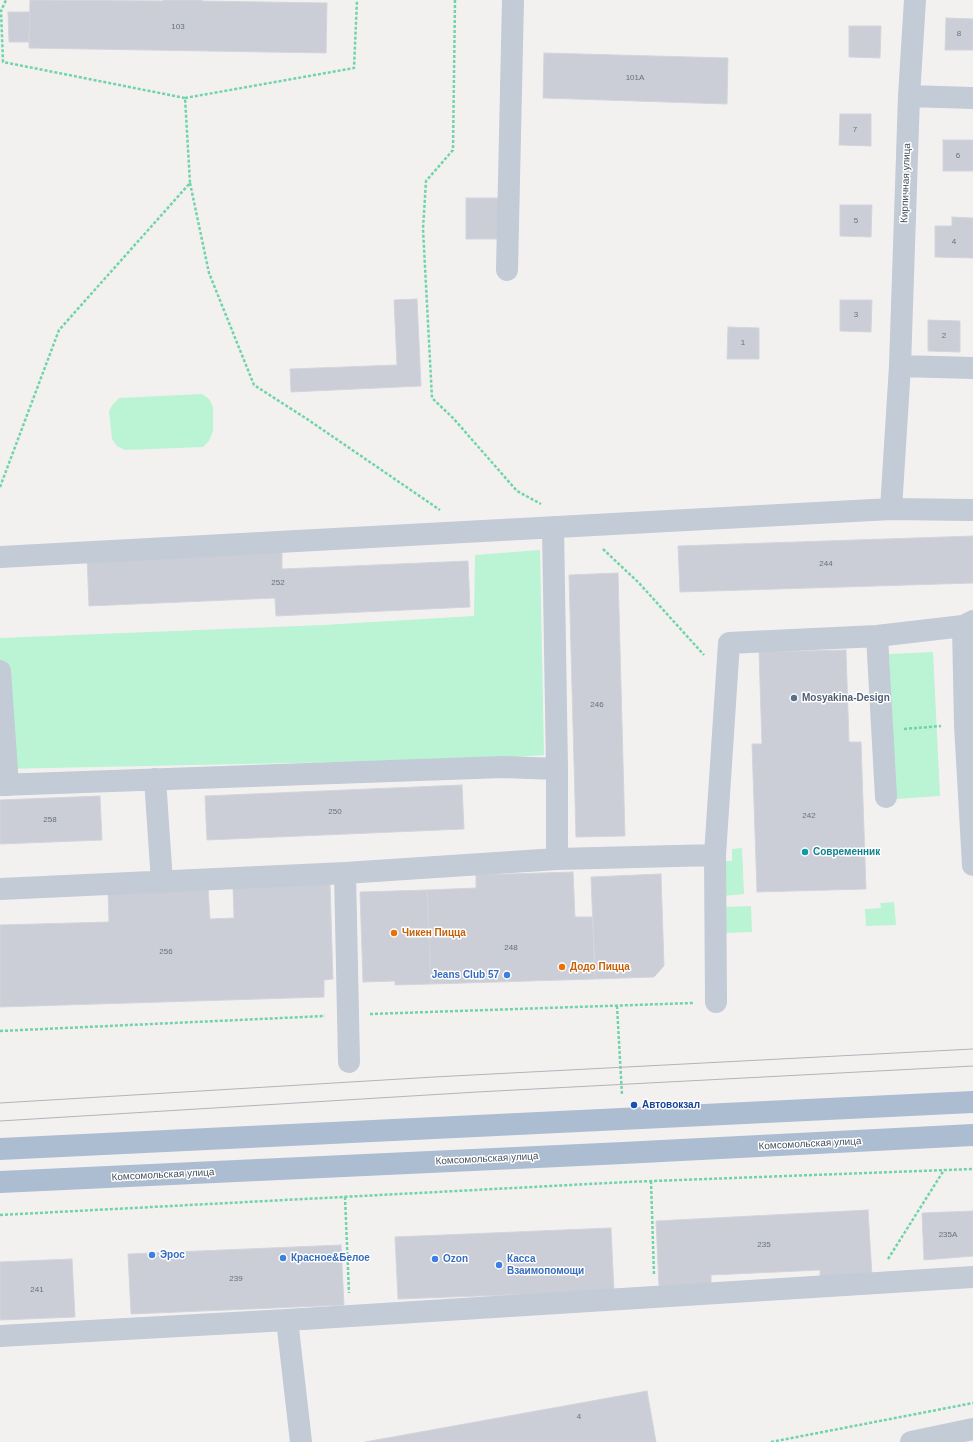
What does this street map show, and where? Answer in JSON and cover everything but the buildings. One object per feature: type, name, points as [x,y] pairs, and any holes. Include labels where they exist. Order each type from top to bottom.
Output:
[{"type":"main road","points":[[0,1149],[973,1102]]},
{"type":"main road","name":"Комсомольская улица","points":[[0,1182],[607,1154],[973,1135]]},
{"type":"street","points":[[507,270],[513,0]]},
{"type":"street","name":"Кирпичная улица","points":[[891,509],[900,366],[909,96],[914,0]]},
{"type":"street","points":[[909,96],[973,98]]},
{"type":"street","points":[[900,366],[973,368]]},
{"type":"street","points":[[0,557],[891,509],[973,510]]},
{"type":"street","points":[[553,527],[557,859]]},
{"type":"street","points":[[716,1002],[715,855],[729,643],[877,636],[968,623],[965,725],[973,865]]},
{"type":"street","points":[[877,636],[886,797]]},
{"type":"street","points":[[0,671],[4,785],[503,767],[557,769]]},
{"type":"street","points":[[155,779],[162,882]]},
{"type":"street","points":[[0,890],[345,873],[557,859],[715,855]]},
{"type":"street","points":[[345,873],[349,1062]]},
{"type":"street","points":[[0,1336],[287,1320],[973,1277]]},
{"type":"street","points":[[287,1320],[301,1442]]},
{"type":"street","points":[[911,1442],[973,1429]]},
{"type":"path","points":[[6,0],[1,11],[3,62],[185,98],[354,68],[357,0]]},
{"type":"path","points":[[455,0],[453,150],[426,181],[423,229],[432,398],[453,418],[517,491],[544,506]]},
{"type":"path","points":[[185,98],[190,182],[209,273],[254,385],[307,419],[472,532]]},
{"type":"path","points":[[0,487],[59,330],[190,182]]},
{"type":"path","points":[[578,525],[639,583],[726,680]]},
{"type":"path","points":[[882,730],[965,725]]},
{"type":"path","points":[[0,1031],[348,1015],[716,1002]]},
{"type":"path","points":[[0,1214],[650,1181],[973,1169]]},
{"type":"path","points":[[873,1284],[944,1170]]},
{"type":"path","points":[[650,1181],[654,1297]]},
{"type":"path","points":[[345,1197],[350,1316]]},
{"type":"path","points":[[771,1442],[973,1403]]},
{"type":"green space","points":[[202,394],[209,399],[213,407],[213,431],[209,441],[203,447],[125,450],[117,446],[112,439],[109,411],[119,398]]},
{"type":"green space","points":[[540,550],[544,755],[489,759],[0,769],[0,638],[323,625],[474,616],[475,555]]},
{"type":"green space","points":[[933,652],[940,796],[896,799],[889,654]]},
{"type":"green space","points":[[742,848],[744,894],[723,896],[722,861],[732,861],[732,849]]},
{"type":"green space","points":[[894,902],[896,925],[866,926],[865,909],[881,908],[880,903]]},
{"type":"green space","points":[[751,906],[752,932],[724,933],[723,907]]},
{"type":"tram line","points":[[0,1103],[434,1077],[973,1049]]},
{"type":"tram line","points":[[0,1121],[477,1092],[973,1066]]},
{"type":"place","name":"Mosyakina-Design","points":[[794,698]]},
{"type":"place","name":"Современник","points":[[805,852]]},
{"type":"place","name":"Чикен Пицца","points":[[394,933]]},
{"type":"place","name":"Додо Пицца","points":[[562,967]]},
{"type":"place","name":"Jeans Club 57","points":[[507,975]]},
{"type":"place","name":"Автовокзал","points":[[634,1105]]},
{"type":"place","name":"Эрос","points":[[152,1255]]},
{"type":"place","name":"Красное&Белое","points":[[283,1258]]},
{"type":"place","name":"Ozon","points":[[435,1259]]},
{"type":"place","name":"Касса Взаимопомощи","points":[[499,1265]]}]
